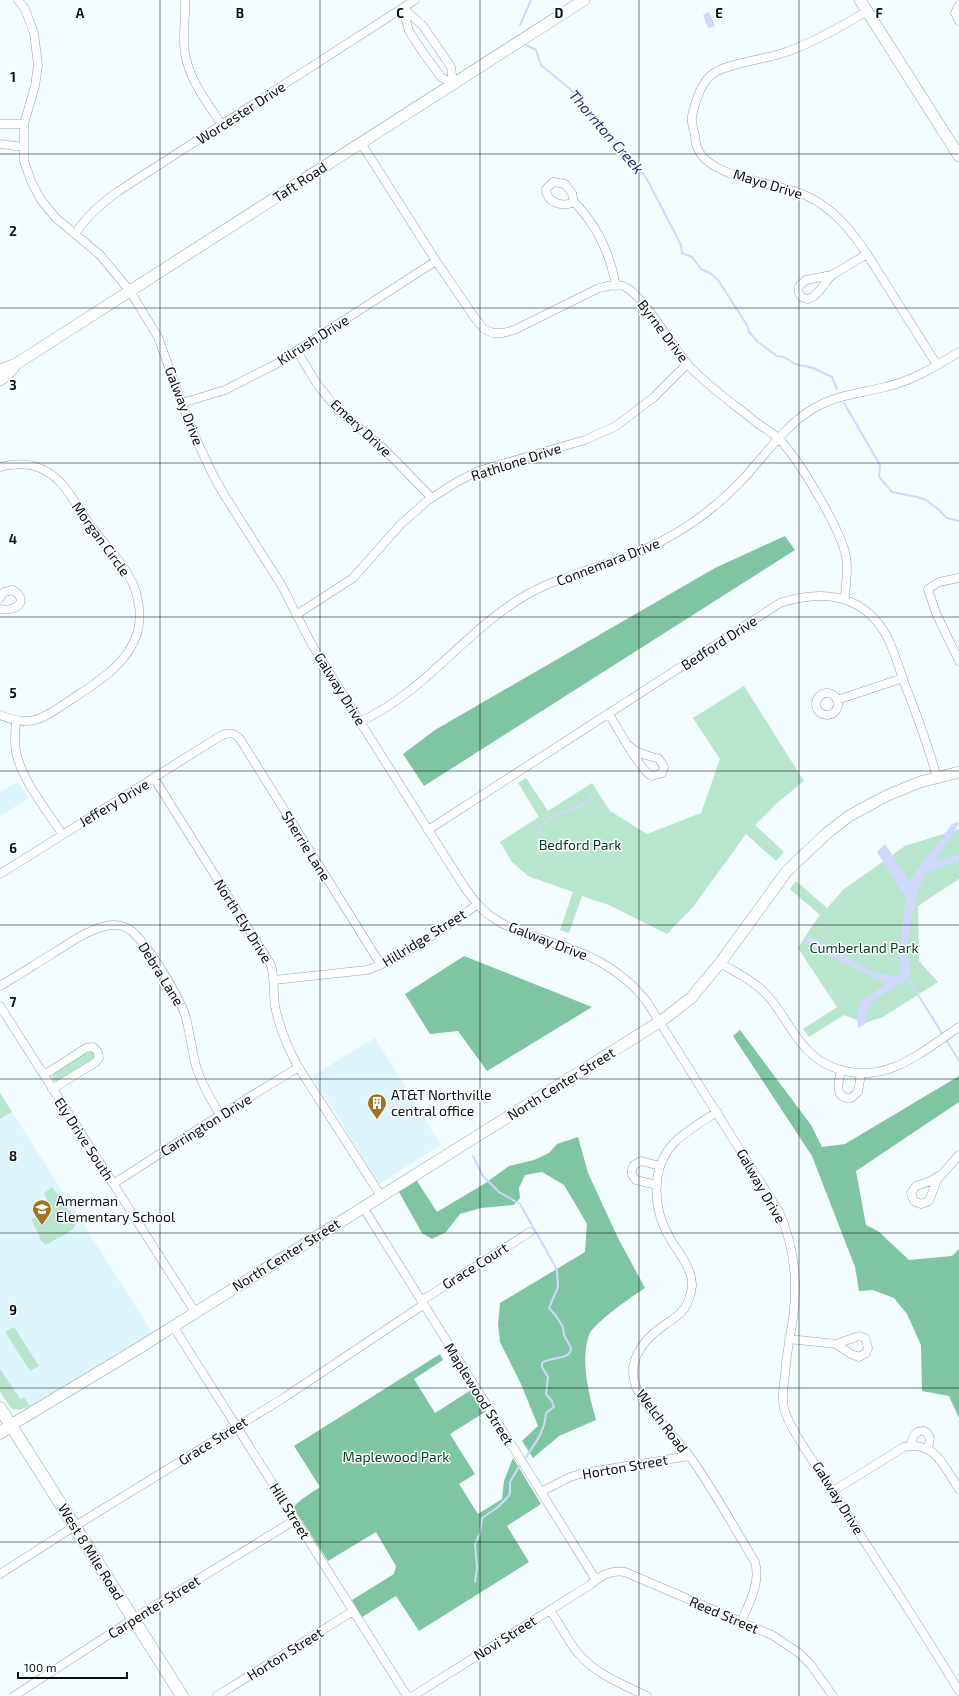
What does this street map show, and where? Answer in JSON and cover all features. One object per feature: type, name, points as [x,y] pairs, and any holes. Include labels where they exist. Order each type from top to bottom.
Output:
[{"type":"main road","name":"West 8 Mile Road","points":[[0,1408],[182,1696]]},
{"type":"main road","name":"North Center Street","points":[[0,1433],[11,1426]]},
{"type":"street","name":"Galway Drive","points":[[18,0],[25,9],[34,33],[38,65],[35,86],[24,124],[24,161],[31,181],[41,200],[56,218],[100,255],[130,291],[158,337],[190,426],[223,493],[278,580],[311,642],[360,722],[465,888],[478,904],[491,916],[506,926],[527,935],[572,949],[595,959],[624,977],[637,990],[660,1022],[779,1212],[786,1228],[794,1256],[796,1276],[795,1296],[782,1396],[787,1416],[796,1433],[898,1592],[959,1691]]},
{"type":"street","points":[[185,0],[185,50],[191,77],[222,125]]},
{"type":"street","name":"Worcester Drive","points":[[75,234],[96,207],[117,192],[414,0]]},
{"type":"street","name":"Taft Road","points":[[0,370],[16,364],[584,0]]},
{"type":"street","points":[[860,0],[959,156]]},
{"type":"street","points":[[959,5],[955,13],[959,21]]},
{"type":"street","points":[[403,8],[409,31],[424,54],[441,77],[453,84]]},
{"type":"street","points":[[403,8],[423,26],[451,67],[453,84]]},
{"type":"street","name":"Mayo Drive","points":[[867,11],[798,48],[715,72],[705,81],[697,96],[691,117],[697,148],[704,158],[723,170],[742,178],[806,195],[822,204],[841,220],[867,254],[937,366]]},
{"type":"street","points":[[0,124],[24,124]]},
{"type":"street","points":[[361,143],[436,261],[475,318],[484,329],[493,333],[503,333],[519,328],[599,288],[610,285],[616,286],[610,261],[600,236],[587,215],[574,202]]},
{"type":"street","points":[[0,144],[24,147]]},
{"type":"street","points":[[832,275],[867,254]]},
{"type":"street","name":"Kilrush Drive","points":[[182,403],[231,388],[276,364],[436,261]]},
{"type":"street","name":"Byrne Drive","points":[[616,286],[623,286],[640,300],[680,356],[712,387],[779,439],[793,456],[821,502],[841,542],[846,557],[847,577],[845,599]]},
{"type":"street","name":"Emery Drive","points":[[297,351],[317,384],[336,409],[384,449],[432,498]]},
{"type":"street","name":"Connemara Drive","points":[[360,722],[386,708],[407,693],[501,612],[528,594],[659,544],[687,526],[713,507],[744,479],[779,439],[800,419],[816,408],[843,396],[907,381],[937,366],[959,352]]},
{"type":"street","name":"Taft Road","points":[[0,380],[7,375],[16,364]]},
{"type":"street","name":"Rathlone Drive","points":[[296,615],[354,578],[400,526],[432,498],[455,483],[478,471],[585,440],[616,426],[653,398],[688,364]]},
{"type":"street","name":"Morgan Circle","points":[[0,467],[12,465],[31,465],[45,470],[60,482],[90,525],[127,573],[137,596],[139,611],[136,635],[127,654],[116,668],[51,714],[40,719],[28,722],[16,721],[0,715]]},
{"type":"street","points":[[959,578],[939,582],[928,589],[936,613],[959,661]]},
{"type":"street","points":[[0,598],[4,592],[13,590],[18,594],[20,601],[18,606],[14,609],[0,609]]},
{"type":"street","name":"Bedford Drive","points":[[428,830],[780,603],[796,598],[812,596],[826,595],[845,599],[862,608],[875,619],[890,644],[937,777]]},
{"type":"street","points":[[837,700],[903,678]]},
{"type":"street","points":[[609,714],[627,744],[646,774],[652,776],[662,773],[664,767],[660,759],[640,754],[627,744]]},
{"type":"street","points":[[16,721],[15,741],[19,763],[32,788],[62,834]]},
{"type":"street","name":"Jeffery Drive","points":[[0,874],[222,735],[228,733]]},
{"type":"street","name":"Sherrie Lane","points":[[228,733],[236,735],[240,740],[381,965]]},
{"type":"street","name":"North Center Street","points":[[11,1426],[660,1022],[691,998],[720,963],[787,871],[826,834],[849,816],[907,786],[959,772]]},
{"type":"street","name":"North Ely Drive","points":[[154,778],[271,965],[274,980],[275,1005],[281,1030],[299,1068],[381,1196]]},
{"type":"street","name":"Hillridge Street","points":[[274,980],[367,970],[381,965],[420,942],[478,904]]},
{"type":"street","name":"Debra Lane","points":[[0,986],[89,932],[113,925],[128,928],[145,946],[171,985],[181,1004],[186,1018],[196,1067],[211,1100],[220,1115]]},
{"type":"street","points":[[720,963],[754,983],[764,992],[809,1052],[825,1064],[841,1071],[862,1074],[879,1072],[896,1067],[959,1027]]},
{"type":"street","name":"Ely Drive South","points":[[0,1006],[195,1312]]},
{"type":"street","points":[[44,1075],[86,1048],[93,1048],[98,1052],[96,1062],[52,1089]]},
{"type":"street","name":"Carrington Drive","points":[[113,1184],[220,1115],[299,1068]]},
{"type":"street","points":[[841,1071],[838,1088],[842,1097],[846,1098],[851,1098],[858,1092],[862,1074]]},
{"type":"street","name":"Welch Road","points":[[717,1112],[674,1143],[660,1166],[656,1199],[660,1219],[690,1272],[692,1285],[689,1299],[684,1309],[674,1319],[652,1335],[638,1352],[632,1373],[636,1387],[643,1399],[689,1456],[755,1562],[758,1578],[741,1622]]},
{"type":"street","points":[[940,1175],[959,1155]]},
{"type":"street","points":[[657,1185],[636,1180],[631,1174],[631,1171],[634,1165],[641,1161],[660,1166]]},
{"type":"street","name":"Maplewood Street","points":[[363,1207],[596,1580]]},
{"type":"street","name":"Grace Court","points":[[422,1303],[530,1232]]},
{"type":"street","name":"Grace Street","points":[[0,1574],[236,1426],[282,1399],[422,1303]]},
{"type":"street","name":"Hill Street","points":[[173,1326],[407,1696]]},
{"type":"street","points":[[789,1338],[836,1344]]},
{"type":"street","points":[[911,1446],[915,1434],[917,1432],[924,1431],[930,1438],[928,1448]]},
{"type":"street","points":[[833,1491],[904,1448],[911,1446],[928,1448],[936,1454],[959,1489]]},
{"type":"street","name":"Horton Street","points":[[541,1492],[565,1480],[584,1473],[689,1456]]},
{"type":"street","name":"Carpenter Street","points":[[14,1696],[133,1619],[295,1520]]},
{"type":"street","name":"Reed Street","points":[[596,1580],[609,1572],[626,1572],[772,1635],[799,1653],[811,1665],[833,1696]]},
{"type":"street","name":"Novi Street","points":[[413,1696],[596,1580]]},
{"type":"street","points":[[550,1610],[578,1652],[590,1665],[601,1673],[647,1696]]},
{"type":"street","name":"Horton Street","points":[[217,1696],[353,1612]]},
{"type":"shaded area","points":[[17,782],[29,798],[0,816],[0,792]]},
{"type":"shaded area","points":[[375,1038],[441,1145],[379,1184],[312,1076]]},
{"type":"shaded area","name":"Amerman Elementary School","points":[[0,1093],[155,1337],[28,1415],[0,1372]]},
{"type":"green space","points":[[785,536],[795,550],[424,786],[403,754],[435,730],[715,568]]},
{"type":"green space","name":"Bedford Park","points":[[744,686],[804,781],[777,803],[755,825],[784,852],[776,861],[746,834],[693,907],[667,934],[609,905],[582,896],[569,933],[560,930],[573,892],[528,876],[512,862],[500,842],[539,817],[518,783],[526,778],[548,811],[592,783],[610,811],[647,834],[701,813],[720,759],[693,718]]},
{"type":"green space","name":"Cumberland Park","points":[[959,829],[959,879],[918,906],[919,961],[938,982],[883,1017],[865,1023],[844,1015],[809,1037],[803,1029],[837,1007],[798,948],[820,915],[790,889],[796,881],[827,908],[844,889],[905,846]]},
{"type":"green space","points":[[464,956],[592,1007],[487,1071],[458,1031],[430,1034],[405,994]]},
{"type":"green space","points":[[740,1030],[811,1125],[822,1147],[845,1144],[959,1076],[959,1102],[856,1171],[866,1225],[878,1231],[909,1260],[952,1256],[959,1249],[959,1418],[949,1396],[922,1391],[921,1345],[907,1314],[894,1298],[873,1290],[859,1291],[855,1267],[812,1156],[733,1036]]},
{"type":"green space","points":[[87,1051],[92,1051],[95,1054],[93,1060],[57,1082],[54,1081],[52,1077],[54,1073]]},
{"type":"green space","points":[[0,1093],[12,1112],[0,1119]]},
{"type":"green space","points":[[578,1137],[588,1173],[618,1238],[645,1288],[605,1317],[589,1335],[586,1345],[585,1366],[588,1389],[596,1420],[559,1436],[533,1458],[522,1441],[538,1426],[521,1384],[500,1342],[498,1324],[500,1303],[585,1252],[587,1224],[564,1185],[542,1172],[525,1175],[519,1188],[520,1198],[514,1205],[481,1208],[460,1214],[446,1232],[432,1239],[422,1233],[399,1192],[417,1181],[437,1212],[484,1184],[509,1166],[534,1160],[549,1153],[557,1144]]},
{"type":"green space","points":[[52,1187],[61,1200],[60,1204],[65,1200],[65,1205],[77,1221],[73,1229],[46,1245],[40,1240],[31,1219],[51,1209],[44,1193]]},
{"type":"green space","points":[[14,1327],[39,1366],[30,1371],[5,1332]]},
{"type":"green space","name":"Maplewood Park","points":[[440,1354],[443,1360],[414,1379],[435,1413],[471,1390],[485,1412],[450,1434],[475,1474],[459,1484],[478,1514],[502,1499],[504,1481],[513,1458],[541,1504],[507,1526],[529,1562],[419,1631],[396,1596],[362,1617],[352,1600],[394,1574],[396,1566],[376,1532],[328,1561],[293,1507],[320,1487],[294,1446]]},
{"type":"green space","points":[[0,1369],[20,1399],[24,1397],[30,1406],[19,1410],[10,1407],[0,1392]]},
{"type":"water","points":[[709,12],[715,26],[708,28],[703,15]]},
{"type":"water","points":[[959,822],[955,831],[933,863],[956,855],[959,855],[959,861],[925,873],[916,897],[907,945],[911,974],[897,986],[876,999],[867,1013],[865,1024],[858,1028],[857,1016],[861,1000],[887,984],[804,943],[809,936],[876,973],[894,976],[901,974],[899,949],[906,898],[877,852],[885,844],[909,881],[952,824]]},
{"type":"waterway","name":"Thornton Creek","points":[[520,25],[531,0]]},
{"type":"waterway","name":"Thornton Creek","points":[[526,45],[536,50],[541,65],[569,88],[583,103],[589,112],[591,119],[601,126],[603,131],[619,142],[630,156],[639,171],[643,173],[649,183],[681,245],[682,253],[692,257],[701,269],[710,273],[718,280],[747,325],[749,332],[758,342],[777,356],[784,357],[795,364],[813,368],[832,377],[837,389]]},
{"type":"waterway","name":"Thornton Creek","points":[[844,403],[880,465],[879,477],[892,492],[926,500],[947,518],[959,521]]},
{"type":"waterway","points":[[538,843],[538,833],[547,820],[589,801],[592,796]]},
{"type":"waterway","points":[[907,977],[943,1035]]},
{"type":"waterway","points":[[945,1038],[959,1061]]},
{"type":"waterway","points":[[473,1156],[483,1176],[499,1192],[520,1204],[554,1264],[557,1271],[558,1287],[549,1308],[563,1327],[564,1335],[571,1348],[570,1352],[564,1357],[542,1363],[542,1367],[548,1377],[546,1394],[552,1401],[554,1407],[546,1413],[544,1426],[535,1444],[524,1460]]},
{"type":"waterway","points":[[475,1582],[477,1568],[475,1544],[480,1533],[482,1518],[498,1507],[508,1497],[510,1493],[510,1482],[521,1463]]},
{"type":"place","name":"AT&T Northville central office","points":[[377,1120]]},
{"type":"place","name":"Amerman Elementary School","points":[[42,1226]]}]
